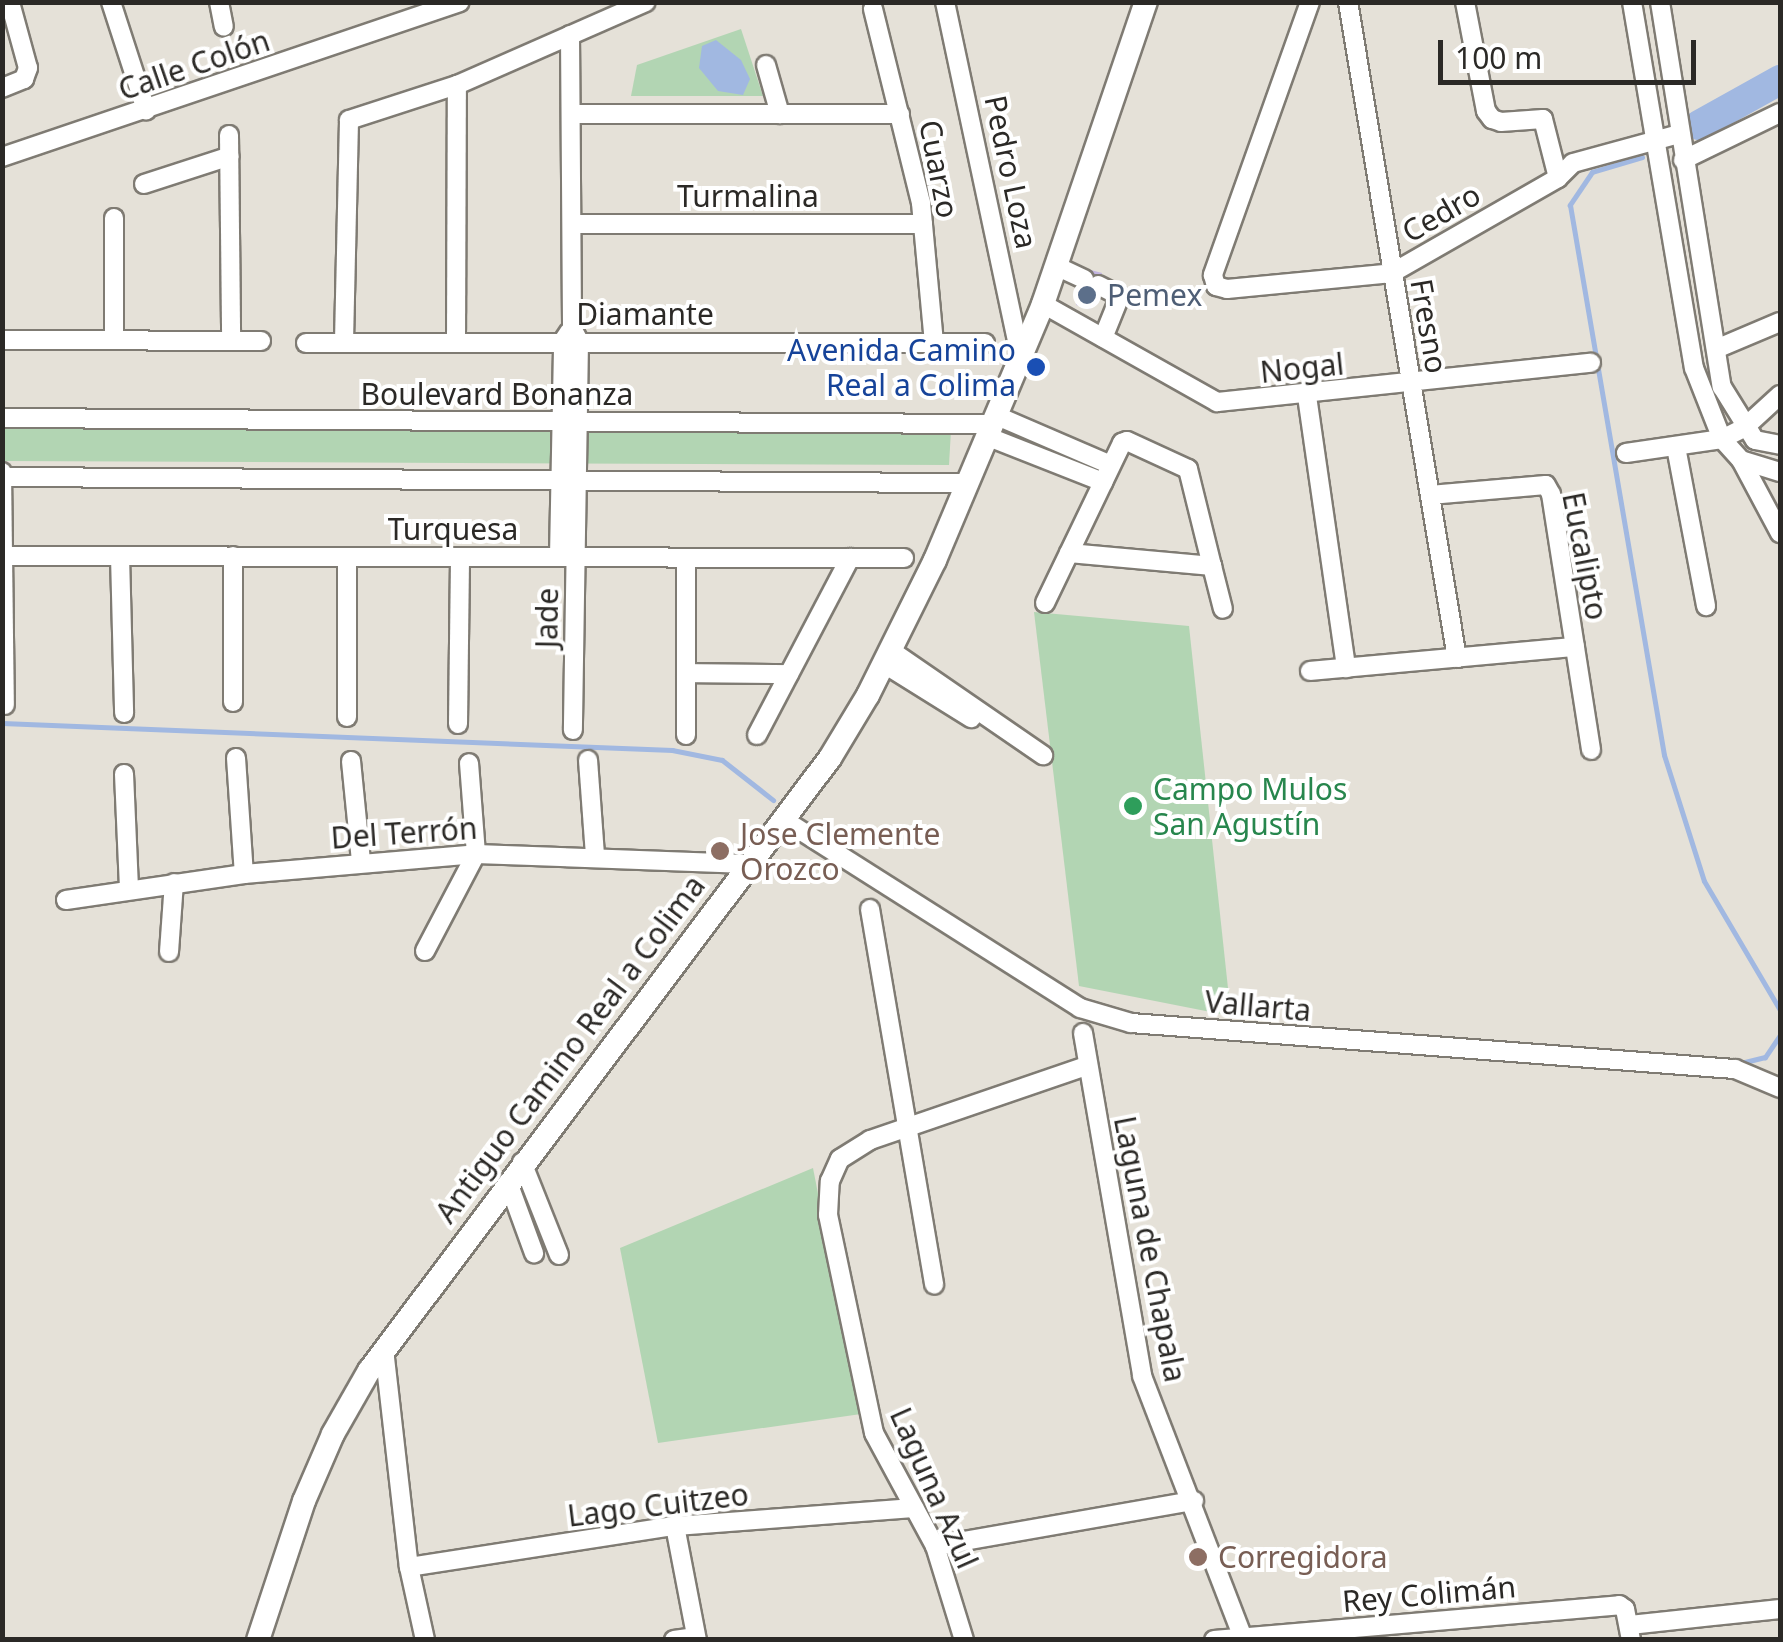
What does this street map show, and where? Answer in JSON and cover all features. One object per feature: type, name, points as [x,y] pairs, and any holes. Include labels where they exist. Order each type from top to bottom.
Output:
[{"type":"main road","name":"Antiguo Camino Real a Colima","points":[[258,1640],[311,1484],[333,1434],[384,1349],[830,758],[887,656],[936,560],[1043,304],[1146,2]]},
{"type":"street","points":[[111,2],[146,110]]},
{"type":"street","points":[[218,2],[224,27]]},
{"type":"street","name":"Calle Colón","points":[[2,157],[146,110],[415,10],[459,2]]},
{"type":"street","points":[[344,341],[345,130],[349,120],[457,85],[646,2]]},
{"type":"street","name":"Pedro Loza","points":[[945,2],[1020,355]]},
{"type":"street","name":"Cedro","points":[[1310,2],[1214,274],[1216,286],[1227,290],[1392,272],[1558,178],[1573,163],[1653,138],[1679,134]]},
{"type":"street","name":"Fresno","points":[[1348,2],[1457,658]]},
{"type":"street","points":[[1465,2],[1486,111],[1501,122],[1543,119],[1558,178]]},
{"type":"street","points":[[1632,2],[1694,368],[1722,438],[1741,460],[1780,533]]},
{"type":"street","points":[[1660,2],[1722,387],[1755,440],[1780,445]]},
{"type":"street","points":[[2,88],[24,78],[28,68],[10,6]]},
{"type":"street","name":"Cuarzo","points":[[872,9],[900,114],[923,224],[934,343]]},
{"type":"street","name":"Jade","points":[[570,36],[572,337],[567,557],[573,730]]},
{"type":"street","points":[[766,65],[780,114]]},
{"type":"street","points":[[456,342],[457,85]]},
{"type":"street","points":[[1683,160],[1780,113]]},
{"type":"street","points":[[571,114],[900,114]]},
{"type":"street","points":[[230,135],[230,341]]},
{"type":"street","points":[[144,184],[230,156]]},
{"type":"street","points":[[114,218],[114,340]]},
{"type":"street","name":"Turmalina","points":[[572,224],[923,224]]},
{"type":"street","points":[[1056,266],[1120,296],[1104,338]]},
{"type":"street","name":"Nogal","points":[[1043,304],[1217,402],[1307,396],[1591,363]]},
{"type":"street","points":[[1716,349],[1780,322]]},
{"type":"street","name":"Diamante","points":[[306,343],[572,337],[985,344]]},
{"type":"street","points":[[2,340],[261,341]]},
{"type":"street","points":[[1626,453],[1722,438],[1744,428],[1780,395]]},
{"type":"street","points":[[1307,396],[1346,668]]},
{"type":"street","name":"Boulevard Bonanza","points":[[2,418],[991,425]]},
{"type":"street","points":[[991,425],[1107,474]]},
{"type":"street","points":[[1045,603],[1122,443],[1130,440],[1185,465],[1223,609]]},
{"type":"street","points":[[1676,447],[1706,606]]},
{"type":"street","points":[[1741,460],[1780,472]]},
{"type":"street","points":[[5,705],[3,475],[965,483]]},
{"type":"street","name":"Eucalipto","points":[[1430,495],[1546,485],[1551,494],[1591,750]]},
{"type":"street","points":[[1069,553],[1212,566]]},
{"type":"street","name":"Turquesa","points":[[4,556],[904,558]]},
{"type":"street","points":[[120,556],[124,713]]},
{"type":"street","points":[[233,556],[233,702]]},
{"type":"street","points":[[347,556],[347,717]]},
{"type":"street","points":[[458,724],[460,557]]},
{"type":"street","points":[[686,558],[686,735]]},
{"type":"street","points":[[757,735],[850,558]]},
{"type":"street","points":[[1310,671],[1575,647]]},
{"type":"street","points":[[887,656],[978,722],[988,717],[1043,755]]},
{"type":"street","points":[[686,674],[789,674]]},
{"type":"street","points":[[236,758],[244,874]]},
{"type":"street","points":[[588,760],[595,856]]},
{"type":"street","points":[[351,761],[361,862]]},
{"type":"street","points":[[425,950],[476,854],[468,763]]},
{"type":"street","points":[[124,774],[130,889]]},
{"type":"street","name":"Vallarta","points":[[784,820],[1080,1008],[1131,1023],[1734,1069],[1780,1088]]},
{"type":"street","name":"Del Terrón","points":[[66,900],[244,874],[476,854],[747,864]]},
{"type":"street","points":[[169,952],[174,883]]},
{"type":"street","points":[[870,909],[934,1285]]},
{"type":"street","name":"Laguna de Chapala","points":[[1084,1033],[1086,1066],[1142,1376],[1194,1501],[1244,1638]]},
{"type":"street","points":[[910,1127],[1086,1066]]},
{"type":"street","name":"Laguna Azul","points":[[910,1127],[870,1140],[840,1159],[830,1181],[828,1215],[874,1433],[935,1546],[964,1640]]},
{"type":"street","points":[[522,1162],[559,1255]]},
{"type":"street","points":[[508,1182],[534,1253]]},
{"type":"street","points":[[384,1349],[409,1567],[425,1640]]},
{"type":"street","points":[[935,1546],[1194,1501]]},
{"type":"street","name":"Lago Cuitzeo","points":[[409,1567],[675,1526],[914,1508]]},
{"type":"street","points":[[674,1640],[697,1638],[675,1526]]},
{"type":"street","name":"Rey Colimán","points":[[1214,1640],[1349,1634],[1619,1605],[1626,1608],[1630,1632]]},
{"type":"street","points":[[1630,1632],[1780,1610]]},
{"type":"green space","points":[[741,29],[763,96],[631,96],[637,65]]},
{"type":"green space","points":[[3,424],[951,430],[949,465],[3,461]]},
{"type":"green space","name":"Campo Mulos San Agustín","points":[[1034,612],[1189,626],[1231,1016],[1079,986]]},
{"type":"green space","points":[[813,1168],[861,1414],[658,1443],[620,1248]]},
{"type":"water","points":[[716,40],[741,60],[750,79],[743,95],[718,91],[699,68],[702,46]]},
{"type":"building","name":"Pemex","points":[[1087,269],[1102,273],[1090,309],[1076,305]]},
{"type":"waterway","points":[[1699,125],[1780,80]]},
{"type":"waterway","points":[[1692,131],[1699,125]]},
{"type":"waterway","points":[[1642,157],[1592,172],[1570,205],[1664,755],[1704,881],[1780,1010],[1780,1035],[1765,1057],[1741,1063]]},
{"type":"waterway","points":[[2,723],[672,750],[722,760],[773,800]]},
{"type":"place","name":"Pemex","points":[[1087,295]]},
{"type":"place","name":"Avenida Camino Real a Colima","points":[[1036,367]]},
{"type":"place","name":"Campo Mulos San Agustín","points":[[1133,806]]},
{"type":"place","name":"Jose Clemente Orozco","points":[[720,851]]},
{"type":"place","name":"Corregidora","points":[[1198,1557]]}]
